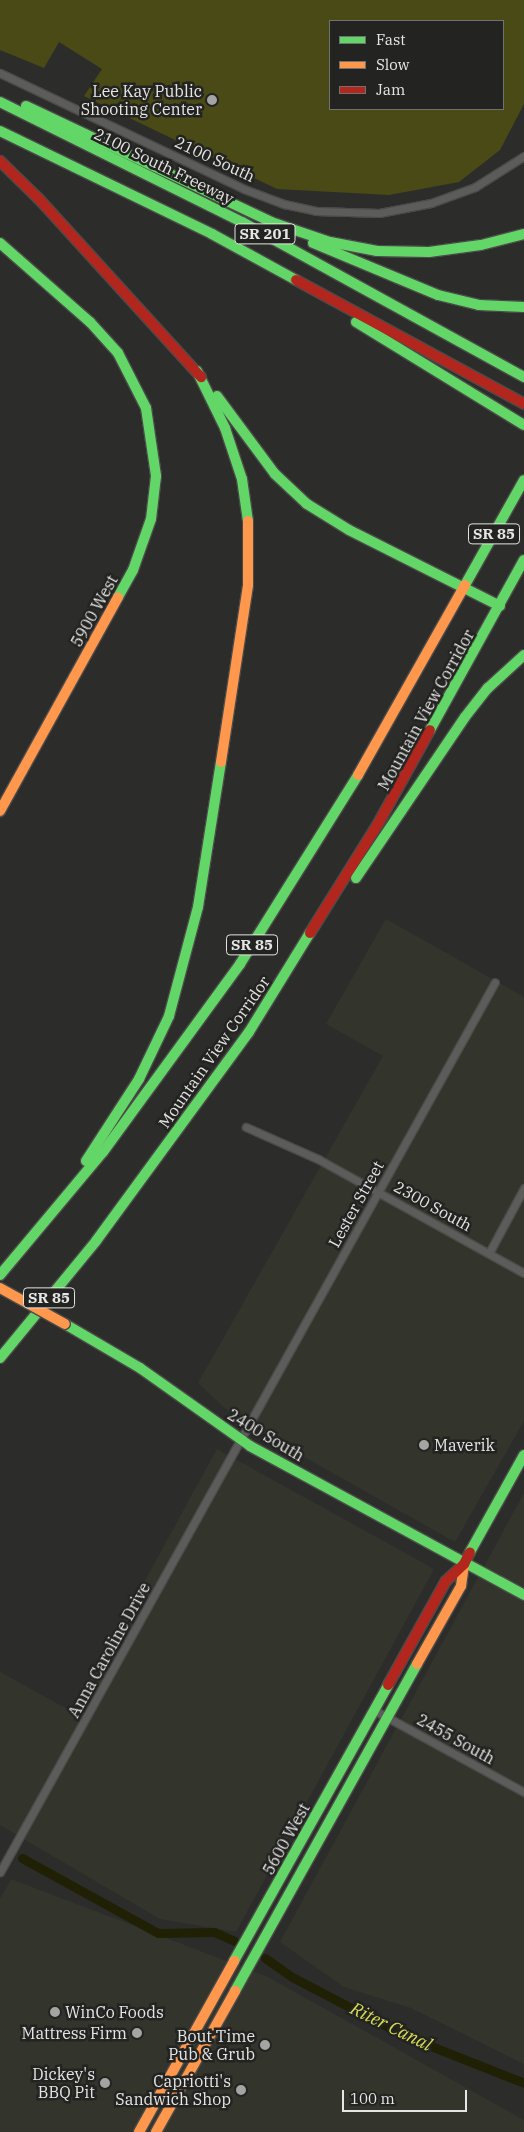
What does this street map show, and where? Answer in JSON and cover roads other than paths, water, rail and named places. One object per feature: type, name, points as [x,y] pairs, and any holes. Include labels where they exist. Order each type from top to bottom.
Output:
[{"type":"main road","points":[[0,100],[58,119],[326,249],[438,295],[479,305],[524,307]]},
{"type":"main road","name":"2100 South Freeway","points":[[0,100],[242,222],[524,377]]},
{"type":"main road","name":"SR 201","points":[[0,131],[158,206],[280,270],[524,404]]},
{"type":"main road","points":[[0,161],[40,199],[197,371],[265,462],[307,504],[339,525],[500,606]]},
{"type":"main road","points":[[252,213],[330,242],[393,252],[464,248],[524,234]]},
{"type":"main road","name":"5900 West","points":[[0,244],[110,343],[131,375],[146,408],[155,454],[156,476],[146,539],[117,600],[0,811]]},
{"type":"main road","points":[[280,270],[524,425]]},
{"type":"main road","points":[[38,1230],[139,1079],[169,1016],[194,930],[248,584],[250,548],[246,504],[238,462],[218,411],[197,371]]},
{"type":"main road","name":"Mountain View Corridor","points":[[0,1275],[103,1152],[240,964],[350,789],[524,480]]},
{"type":"main road","name":"Mountain View Corridor","points":[[0,1358],[96,1241],[249,1032],[379,822],[524,560]]},
{"type":"main road","points":[[249,1032],[465,717],[488,688],[524,654]]},
{"type":"main road","name":"2400 South","points":[[0,1288],[140,1368],[240,1440],[524,1596]]},
{"type":"main road","name":"5600 West","points":[[139,2132],[446,1581],[464,1564],[524,1455]]},
{"type":"main road","name":"5600 West","points":[[156,2132],[461,1586],[464,1564]]},
{"type":"street","name":"2100 South","points":[[0,73],[244,189],[284,204],[354,213],[397,211],[431,203],[475,187],[524,156]]},
{"type":"street","name":"Lester Street","points":[[240,1440],[495,982]]},
{"type":"street","name":"2300 South","points":[[246,1127],[293,1147],[524,1273]]},
{"type":"street","points":[[489,1253],[524,1188]]},
{"type":"street","name":"Anna Caroline Drive","points":[[0,1872],[240,1440]]},
{"type":"street","name":"2455 South","points":[[374,1710],[524,1792]]},
{"type":"waterway","name":"Riter Canal","points":[[22,1858],[158,1933],[214,1932],[234,1941]]},
{"type":"waterway","name":"Riter Canal","points":[[265,1958],[294,1978],[403,2035],[524,2083]]},
{"type":"place","name":"Lee Kay Public Shooting Center","points":[[212,100]]},
{"type":"place","name":"Maverik","points":[[424,1445]]},
{"type":"place","name":"WinCo Foods","points":[[55,2012]]},
{"type":"place","name":"Mattress Firm","points":[[137,2033]]},
{"type":"place","name":"Bout Time Pub & Grub","points":[[265,2045]]},
{"type":"place","name":"Dickey's BBQ Pit","points":[[105,2083]]},
{"type":"place","name":"Capriotti's Sandwich Shop","points":[[241,2090]]}]
